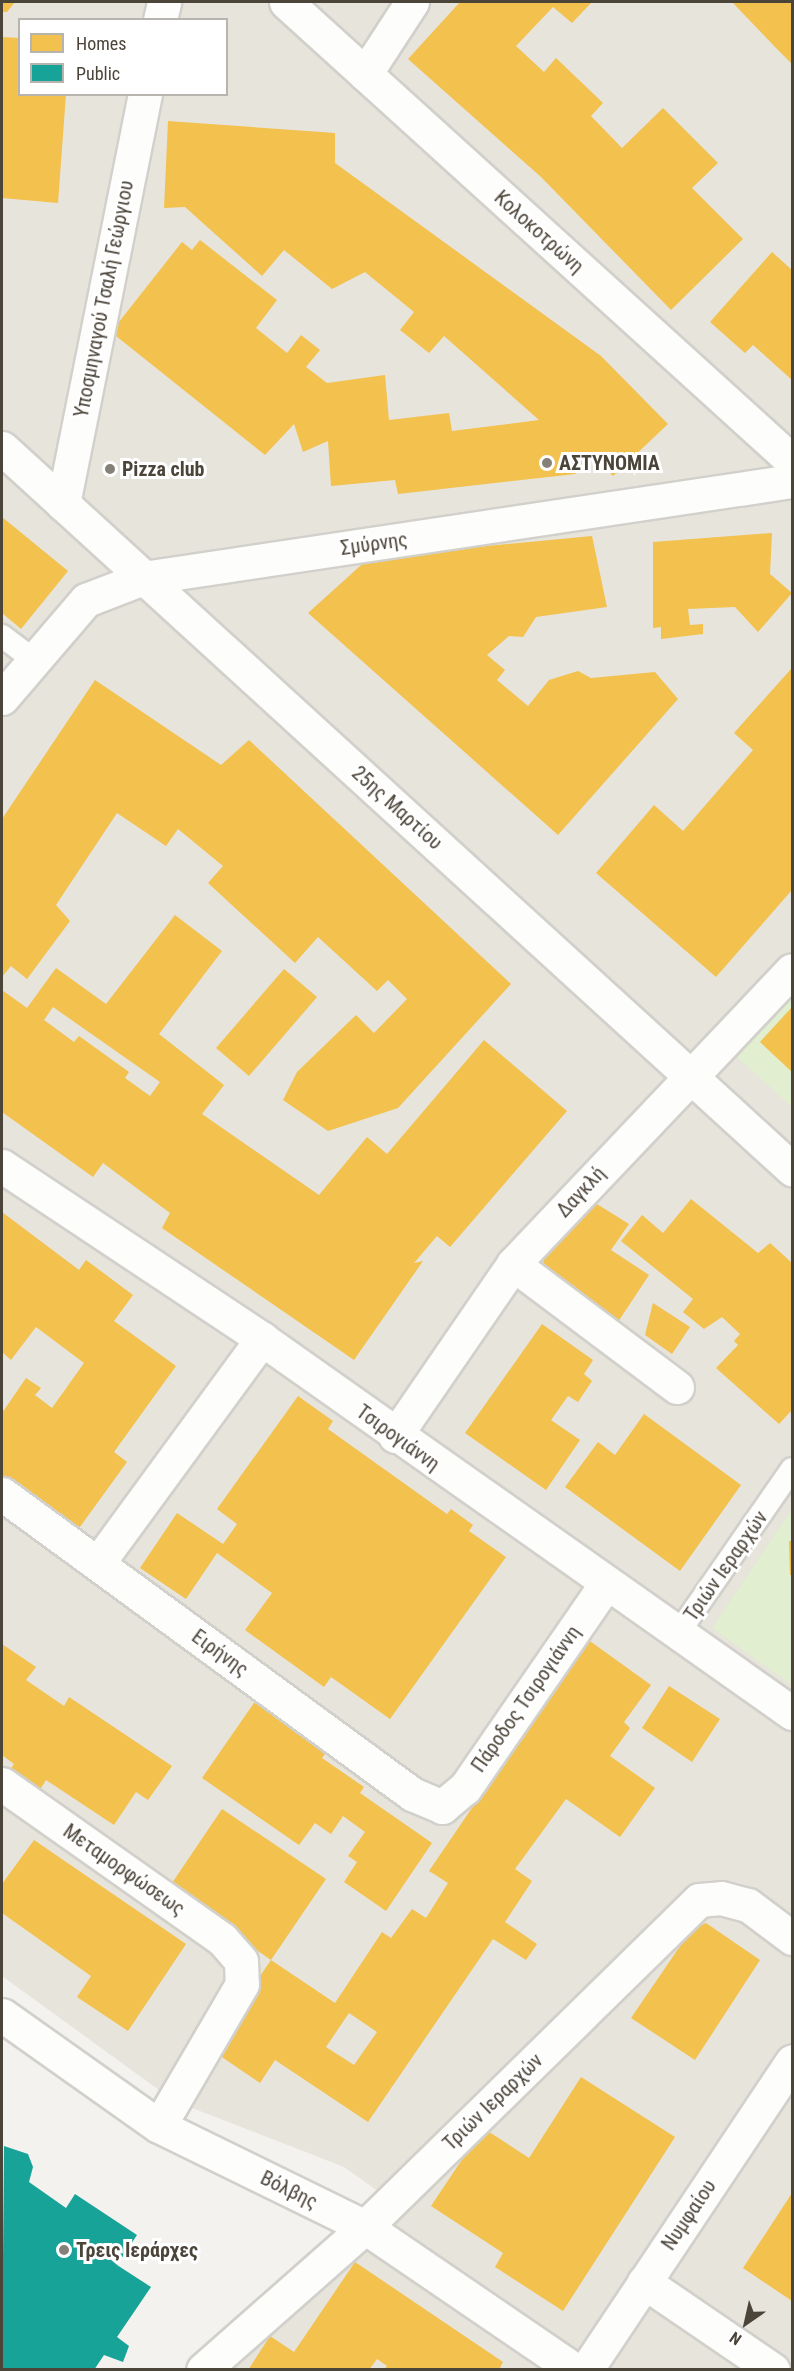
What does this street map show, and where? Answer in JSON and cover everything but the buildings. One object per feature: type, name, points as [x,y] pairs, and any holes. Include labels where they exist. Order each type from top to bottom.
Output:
[{"type":"street","points":[[160,18],[164,2]]},
{"type":"street","name":"Κολοκοτρώνη","points":[[286,2],[792,461]]},
{"type":"street","points":[[365,74],[412,2]]},
{"type":"street","name":"Υποσμηναγού Τσαλή Γεώργιου","points":[[63,504],[145,96]]},
{"type":"street","name":"25ης Μαρτίου","points":[[2,448],[792,1169]]},
{"type":"street","name":"Σμύρνης","points":[[2,698],[86,600],[143,578],[792,481]]},
{"type":"street","name":"Δαγκλή","points":[[395,1436],[513,1264],[792,970]]},
{"type":"street","name":"Τσιρογιάννη","points":[[2,1166],[262,1339],[605,1585],[679,1632],[792,1713]]},
{"type":"street","points":[[513,1264],[677,1387]]},
{"type":"street","points":[[98,1563],[262,1339]]},
{"type":"street","name":"Ειρήνης","points":[[2,1494],[412,1794],[442,1807]]},
{"type":"street","name":"Πάροδος Τσιρογιάννη","points":[[442,1807],[465,1788],[605,1585]]},
{"type":"street","name":"Μεταμορφώσεως","points":[[2,1784],[222,1939],[241,1962],[242,1984],[159,2126]]},
{"type":"street","name":"Τριών Ιεραρχών","points":[[203,2370],[364,2227],[699,1900],[721,1898],[748,1905],[792,1938]]},
{"type":"street","name":"Βόλβης","points":[[2,2015],[159,2126],[364,2227],[575,2370]]},
{"type":"street","name":"Νυμφαίου","points":[[586,2370],[792,2061]]},
{"type":"street","points":[[644,2282],[773,2370]]},
{"type":"lane","points":[[2,636],[34,660]]},
{"type":"lane","name":"Τριών Ιεραρχών","points":[[679,1632],[792,1469]]},
{"type":"shaded area","points":[[2,2],[792,2],[792,2369],[189,2369],[403,2209],[344,2167],[174,2101],[2,1976]]},
{"type":"green space","points":[[792,985],[792,1107],[727,1048]]},
{"type":"green space","points":[[792,1509],[792,1685],[712,1628]]},
{"type":"place","name":"ΑΣΤΥΝΟΜΙΑ","points":[[547,463]]},
{"type":"place","name":"Pizza club","points":[[110,469]]},
{"type":"place","name":"Τρεις Ιεράρχες","points":[[64,2250]]}]
